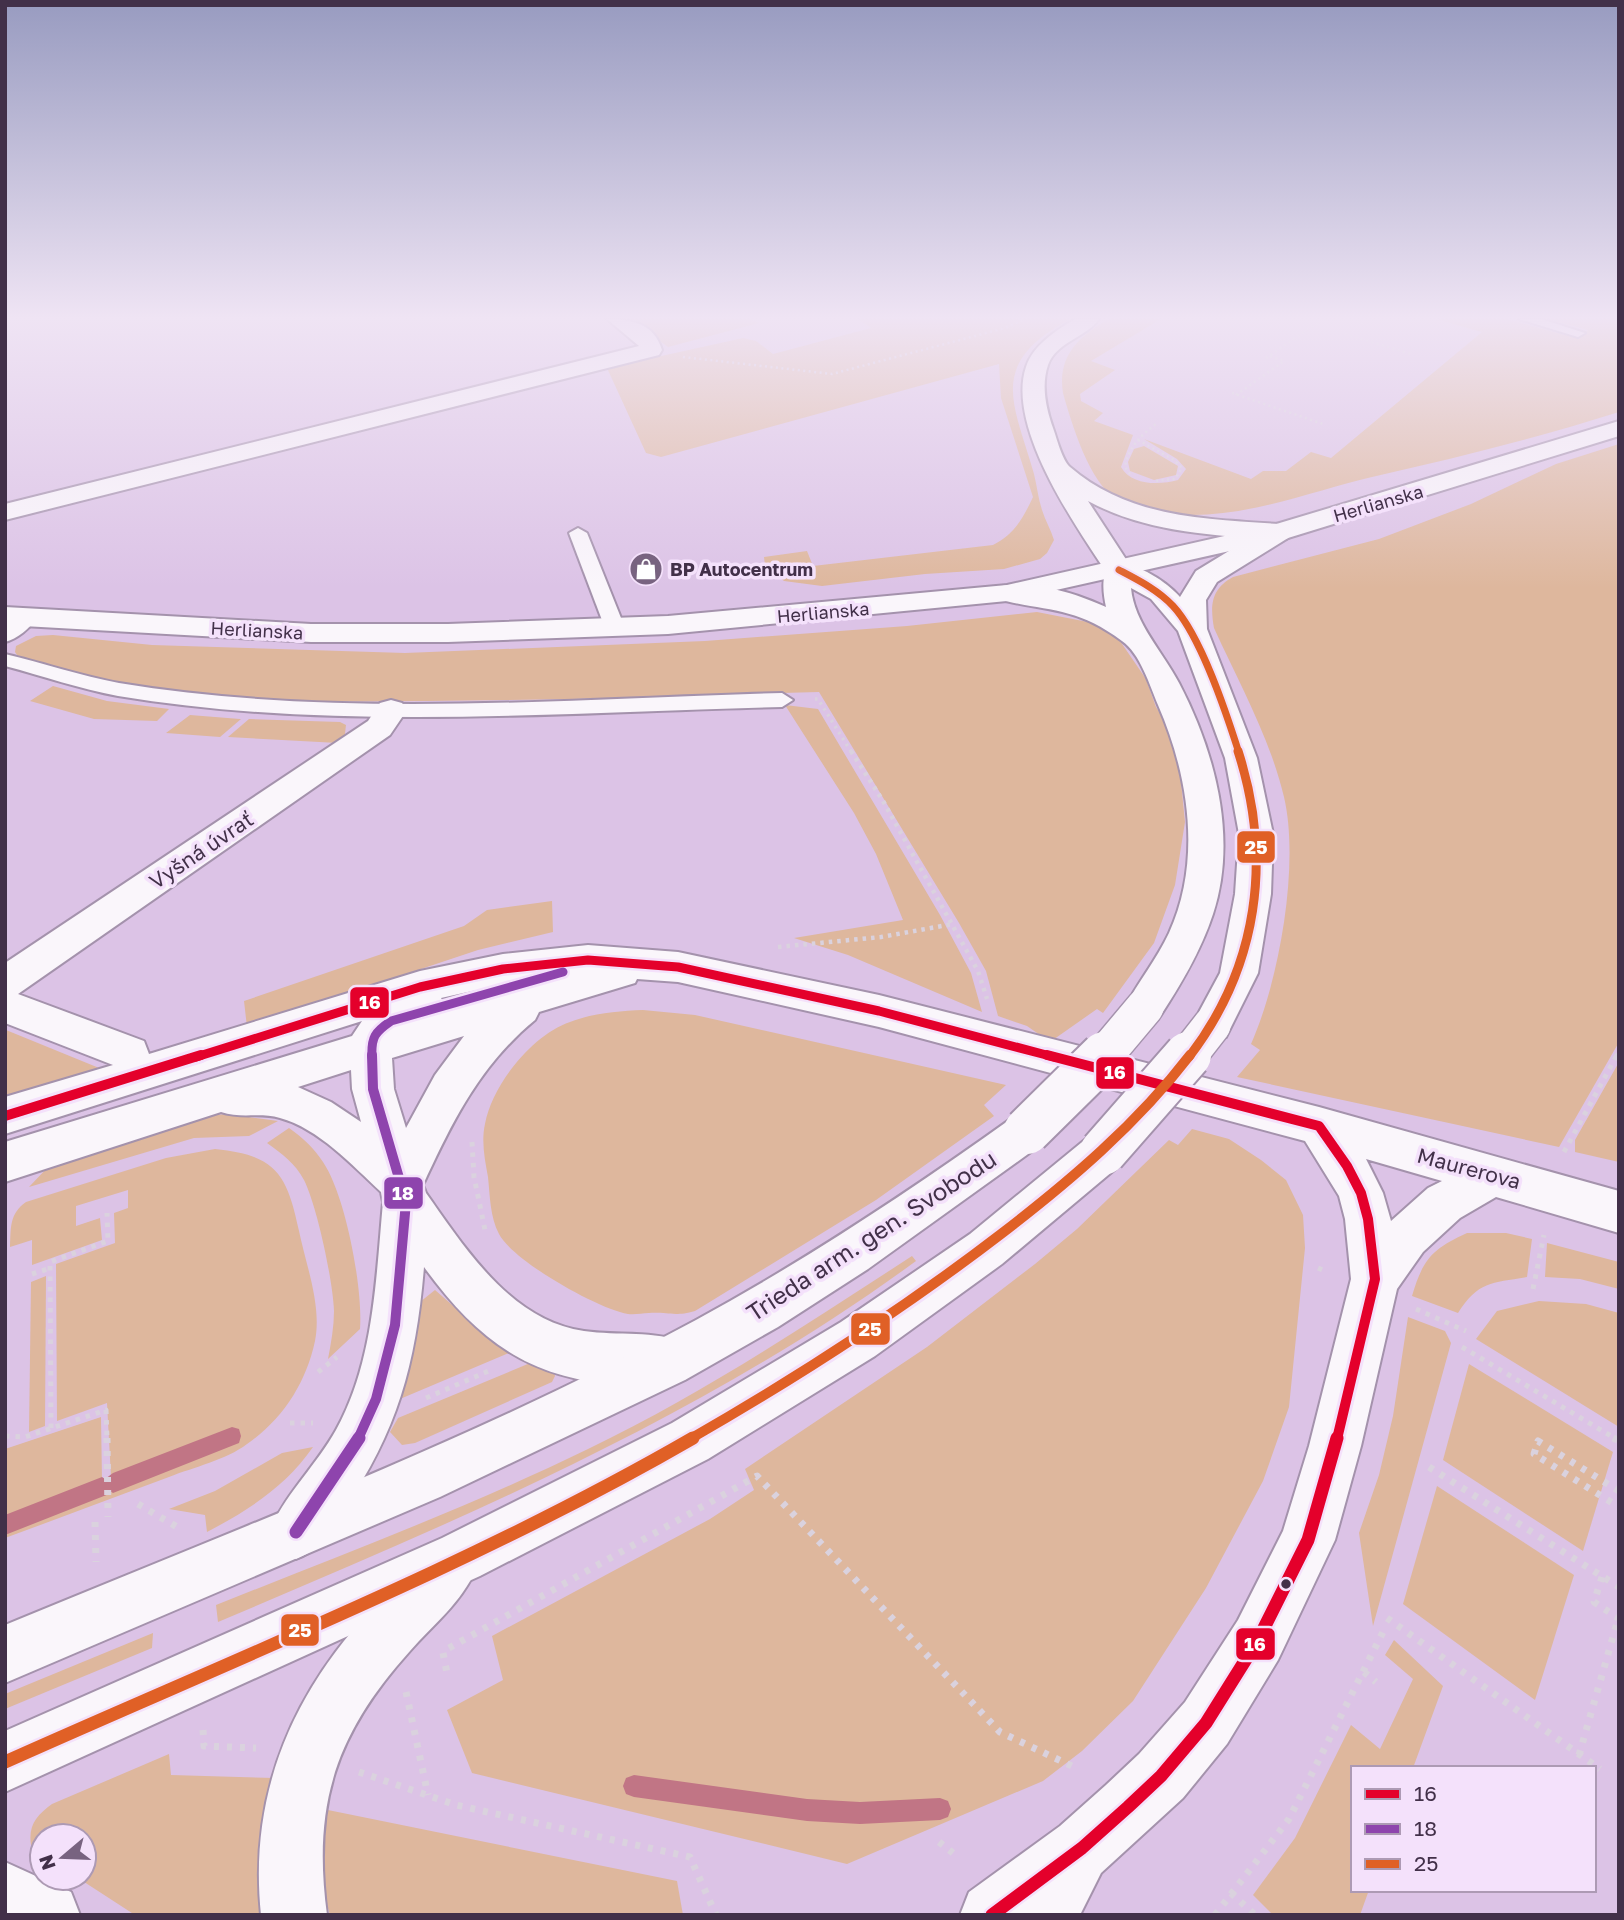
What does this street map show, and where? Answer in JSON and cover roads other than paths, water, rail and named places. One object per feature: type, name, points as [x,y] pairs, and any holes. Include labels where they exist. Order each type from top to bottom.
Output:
[{"type":"street","points":[[5,512],[432,409]]},
{"type":"street","points":[[5,1762],[461,1556],[690,1441],[858,1339],[986,1249],[1103,1152],[1158,1093],[1212,1025],[1239,974],[1253,894],[1255,834],[1241,758],[1192,629],[1161,593],[1119,570],[1076,504],[1057,467],[1037,409]]},
{"type":"street","name":"Herlianska","points":[[12,623],[336,633],[615,628],[859,610],[1007,593],[1119,570],[1279,531],[1424,490],[1619,428]]},
{"type":"street","points":[[1057,467],[1091,495],[1130,514],[1194,525],[1279,531]]},
{"type":"street","points":[[1192,629],[1192,600],[1206,577],[1279,531]]},
{"type":"street","name":"Trieda arm. gen. Svobodu","points":[[5,1654],[443,1470],[668,1361],[867,1244],[937,1198],[1027,1131],[1088,1074],[1145,1007],[1178,955],[1193,918],[1203,882],[1204,826],[1199,775],[1187,731],[1116,597],[1119,570]]},
{"type":"street","points":[[1007,593],[1041,596],[1081,605],[1137,637]]},
{"type":"street","name":"Vyšná úvrať","points":[[5,983],[379,728],[391,710]]},
{"type":"street","points":[[5,1116],[420,987],[503,969],[588,960],[649,963]]},
{"type":"street","points":[[7,1162],[355,1051],[649,963]]},
{"type":"street","points":[[248,1041],[355,1051],[391,1021],[537,976],[649,963]]},
{"type":"street","name":"Maurerova","points":[[649,963],[738,979],[879,1011],[1320,1126],[1619,1212]]},
{"type":"street","points":[[296,1532],[354,1449],[376,1399],[395,1325],[404,1193],[448,1086],[460,1068],[508,1018],[538,997]]},
{"type":"street","points":[[5,1006],[129,1053]]},
{"type":"street","points":[[355,1051],[358,1068],[373,1089],[404,1193]]},
{"type":"street","points":[[154,1114],[215,1099],[283,1100],[312,1113],[373,1157],[404,1193],[449,1263],[486,1307],[513,1330],[546,1347],[574,1355],[668,1361]]},
{"type":"street","points":[[992,1915],[1082,1847],[1161,1776],[1206,1723],[1258,1640],[1308,1540],[1335,1446],[1375,1279],[1368,1219],[1361,1193],[1348,1166],[1320,1126]]},
{"type":"street","points":[[1375,1279],[1408,1237],[1444,1203],[1494,1175]]},
{"type":"street","points":[[295,1915],[293,1816],[300,1782],[320,1723],[366,1655],[461,1556]]},
{"type":"street","points":[[1044,1915],[1082,1847]]},
{"type":"street","points":[[5,1894],[48,1915]]},
{"type":"lane","points":[[578,533],[615,628]]},
{"type":"lane","points":[[5,660],[117,688],[167,697],[391,710],[782,700]]},
{"type":"waterway","points":[[113,1483],[232,1436]]},
{"type":"waterway","points":[[5,1525],[102,1487]]},
{"type":"waterway","points":[[634,1786],[807,1810],[860,1813],[940,1809]]},
{"type":"place","name":"BP Autocentrum","points":[[646,569]]}]
